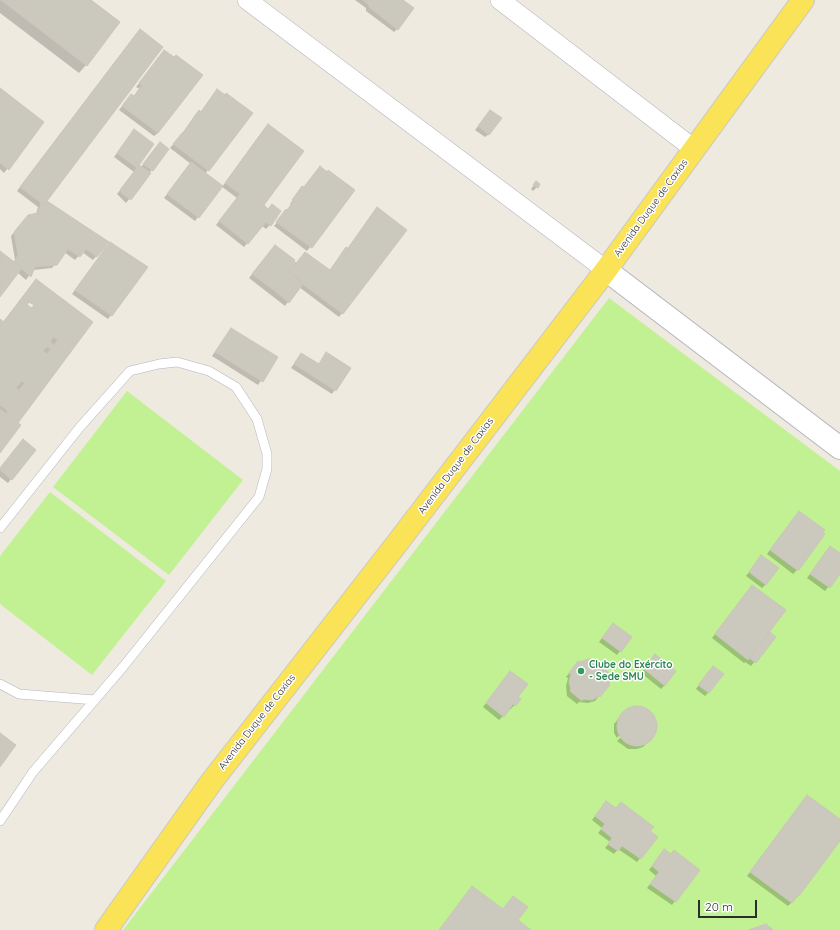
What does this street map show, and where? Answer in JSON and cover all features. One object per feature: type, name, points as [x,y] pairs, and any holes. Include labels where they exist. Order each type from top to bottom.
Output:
[{"type":"main road","name":"Avenida Duque de Caxias","points":[[106,930],[212,781],[395,546],[606,270],[803,0]]},
{"type":"street","points":[[247,0],[840,448]]},
{"type":"street","points":[[505,2],[694,149]]},
{"type":"lane","points":[[0,528],[80,427],[130,371],[159,364],[177,362],[209,371],[236,387],[257,419],[267,454],[267,469],[259,497],[123,667],[33,772],[0,821]]},
{"type":"lane","points":[[0,684],[19,694],[95,700]]},
{"type":"green space","name":"Clube do Exército - Sede SMU","points":[[609,298],[840,471],[840,930],[123,930]]},
{"type":"green space","points":[[127,391],[243,480],[169,575],[53,487]]},
{"type":"green space","points":[[50,492],[166,581],[92,675],[0,604],[0,556]]},
{"type":"building","points":[[1,0],[91,0],[120,22],[87,66]]},
{"type":"building","points":[[363,0],[403,0],[414,8],[398,30],[369,7],[369,5]]},
{"type":"building","points":[[140,29],[163,47],[44,205],[20,187]]},
{"type":"building","points":[[164,50],[174,57],[176,55],[203,75],[158,133],[122,106],[131,94],[134,96],[142,85],[139,83]]},
{"type":"building","points":[[0,88],[44,122],[9,170],[0,163]]},
{"type":"building","points":[[217,89],[225,95],[226,93],[253,113],[209,171],[173,144],[183,133],[199,110],[201,112]]},
{"type":"building","points":[[490,110],[502,118],[489,135],[478,126]]},
{"type":"building","points":[[268,124],[304,151],[264,205],[268,209],[272,204],[281,211],[271,226],[266,222],[248,244],[219,221],[240,194],[225,183]]},
{"type":"building","points":[[134,129],[154,144],[137,168],[117,153]]},
{"type":"building","points":[[160,142],[169,149],[153,171],[143,164]]},
{"type":"building","points":[[191,162],[223,186],[199,218],[167,194]]},
{"type":"building","points":[[139,165],[151,173],[131,200],[121,193],[122,192],[120,190]]},
{"type":"building","points":[[320,166],[327,172],[328,170],[355,190],[312,248],[276,222],[294,201],[292,200],[302,186],[304,187]]},
{"type":"building","points":[[536,181],[540,184],[538,188],[533,185]]},
{"type":"building","points":[[47,201],[109,242],[97,257],[86,249],[80,257],[68,249],[57,265],[35,267],[31,277],[14,262],[18,255],[14,232],[28,215],[38,213],[41,203],[44,205]]},
{"type":"building","points":[[377,207],[407,230],[343,314],[297,280],[299,279],[289,272],[305,252],[330,270],[346,247],[348,248]]},
{"type":"building","points":[[110,242],[148,267],[112,316],[75,290]]},
{"type":"building","points":[[275,245],[295,260],[294,261],[296,263],[275,291],[252,274]]},
{"type":"building","points":[[0,251],[22,268],[0,297]]},
{"type":"building","points":[[289,272],[303,284],[289,303],[275,291]]},
{"type":"building","points":[[36,279],[93,322],[18,423],[6,414],[8,411],[0,405],[0,319],[4,322]],"holes":[[[29,302],[34,305],[32,308],[27,305]],[[53,337],[58,340],[54,345],[50,342]],[[47,347],[51,349],[47,354],[43,351]],[[22,381],[25,383],[19,390],[16,388]]]},
{"type":"building","points":[[231,328],[278,357],[263,382],[215,352]]},
{"type":"building","points":[[326,352],[351,368],[336,391],[294,364],[301,353],[319,364]]},
{"type":"building","points":[[0,409],[21,425],[0,453]]},
{"type":"building","points":[[23,439],[36,450],[12,480],[0,470],[0,468]]},
{"type":"building","points":[[799,511],[825,530],[823,532],[825,534],[799,570],[797,570],[770,550]]},
{"type":"building","points":[[830,546],[840,553],[840,574],[830,588],[810,574]]},
{"type":"building","points":[[761,555],[779,568],[766,585],[749,572]]},
{"type":"building","points":[[752,585],[786,610],[748,660],[715,634]]},
{"type":"building","points":[[613,623],[632,637],[621,652],[602,638]]},
{"type":"building","points":[[770,632],[776,637],[756,663],[749,658]]},
{"type":"building","points":[[655,654],[676,671],[665,686],[644,669]]},
{"type":"building","points":[[588,659],[596,660],[607,669],[606,670],[610,675],[610,680],[609,686],[600,697],[599,696],[592,700],[583,699],[582,701],[570,691],[569,682],[571,674],[569,673],[578,661],[580,662]]},
{"type":"building","points":[[713,666],[724,674],[709,693],[698,685]]},
{"type":"building","points":[[510,671],[528,684],[518,697],[521,699],[516,706],[513,704],[504,717],[486,703]]},
{"type":"building","points":[[641,706],[648,709],[654,715],[657,726],[656,734],[648,743],[641,746],[633,746],[626,743],[618,734],[617,722],[620,715],[629,707]]},
{"type":"building","points":[[0,733],[16,745],[0,767]]},
{"type":"building","points":[[807,795],[840,819],[840,841],[799,896],[798,895],[792,903],[750,872]]},
{"type":"building","points":[[606,801],[616,808],[621,802],[654,827],[650,831],[658,837],[641,859],[622,846],[618,851],[608,844],[612,838],[601,829],[605,824],[595,816]]},
{"type":"building","points":[[664,849],[671,854],[674,850],[700,870],[676,902],[650,884],[659,872],[652,866]]},
{"type":"building","points":[[472,886],[503,909],[513,896],[528,907],[518,920],[531,930],[439,930]]},
{"type":"building","points":[[766,924],[773,930],[748,930]]},
{"type":"place","name":"Clube do Exército - Sede SMU","points":[[581,671]]}]
